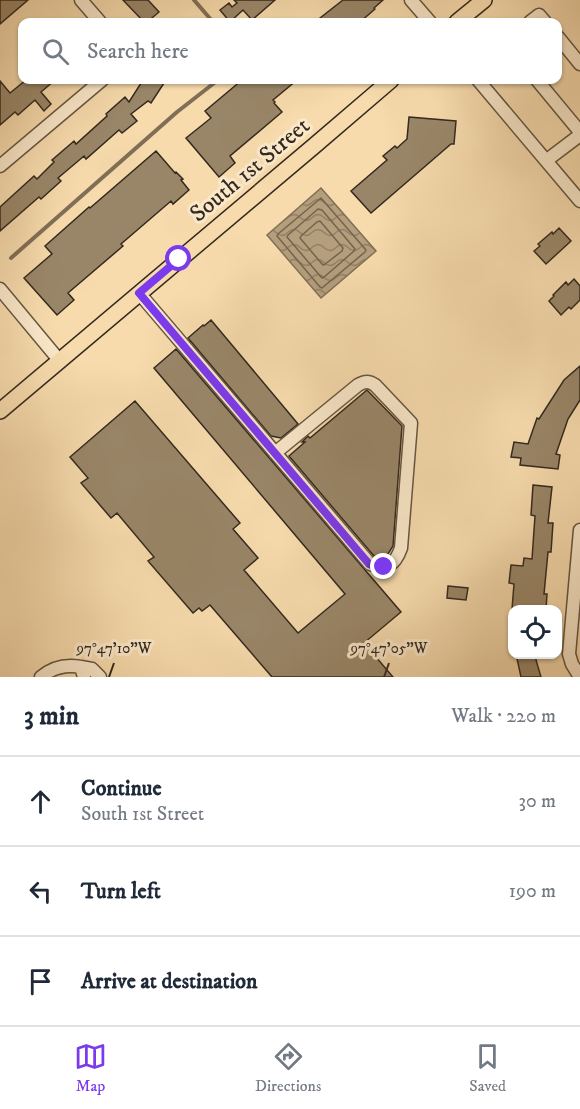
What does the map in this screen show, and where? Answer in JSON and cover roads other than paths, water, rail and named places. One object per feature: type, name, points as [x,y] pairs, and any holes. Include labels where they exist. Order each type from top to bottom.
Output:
[{"type":"main road","points":[[463,18],[484,0]]},
{"type":"main road","name":"South 1st Street","points":[[0,411],[386,84]]},
{"type":"street","points":[[81,0],[97,18]]},
{"type":"street","points":[[411,0],[427,18]]},
{"type":"street","points":[[562,42],[580,64]]},
{"type":"street","points":[[0,165],[97,84]]},
{"type":"street","points":[[481,84],[580,201]]},
{"type":"street","points":[[540,84],[580,133],[547,160]]},
{"type":"street","points":[[0,290],[59,360]]},
{"type":"street","points":[[139,293],[369,564],[384,567],[397,559],[401,548],[411,423],[375,385],[369,382],[358,385],[275,453]]},
{"type":"street","points":[[580,530],[569,654],[580,677]]},
{"type":"street","points":[[41,677],[45,673],[68,664],[83,672],[92,669],[100,677]]},
{"type":"water","points":[[321,188],[376,251],[321,298],[267,235]]},
{"type":"waterway","points":[[194,0],[210,18]]},
{"type":"waterway","points":[[11,258],[177,112],[213,84]]}]
